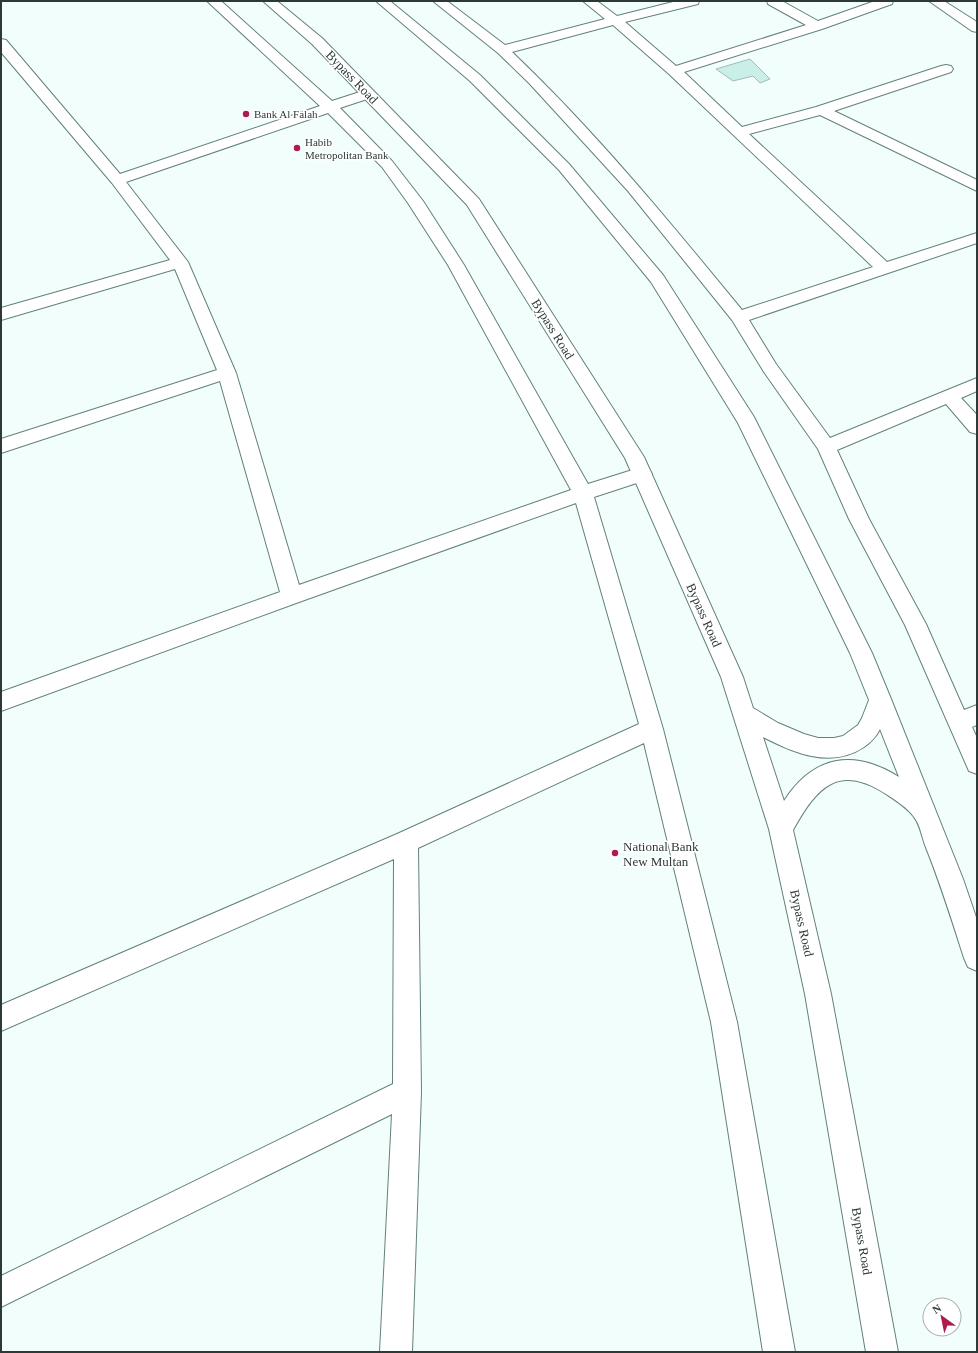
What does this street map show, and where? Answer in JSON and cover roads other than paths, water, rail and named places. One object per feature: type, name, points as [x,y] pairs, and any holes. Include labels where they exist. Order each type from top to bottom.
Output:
[{"type":"street","points":[[213,1],[330,107],[387,164],[415,201],[456,265],[582,493],[652,729],[724,1022],[779,1352]]},
{"type":"street","name":"Bypass Road","points":[[269,1],[317,41],[473,202],[634,457],[642,474],[732,677],[781,829],[818,994],[882,1352]]},
{"type":"street","points":[[382,1],[475,78],[564,166],[657,279],[747,422],[861,653],[952,880],[977,958]]},
{"type":"street","points":[[439,1],[503,50],[534,80],[633,188],[739,317],[770,368],[826,448],[859,519],[968,719],[977,764]]},
{"type":"street","points":[[589,1],[615,20],[674,71],[885,269]]},
{"type":"street","points":[[503,50],[693,1]]},
{"type":"street","points":[[773,1],[817,26]]},
{"type":"street","points":[[674,71],[817,26],[886,1]]},
{"type":"street","points":[[935,1],[977,28]]},
{"type":"street","points":[[1,43],[117,180],[180,262],[227,373],[292,596]]},
{"type":"street","points":[[739,132],[821,110],[946,69]]},
{"type":"street","points":[[117,180],[368,94]]},
{"type":"street","points":[[821,110],[977,186]]},
{"type":"street","points":[[739,317],[977,238]]},
{"type":"street","points":[[1,314],[180,262]]},
{"type":"street","points":[[1,446],[227,373]]},
{"type":"street","points":[[826,448],[977,384]]},
{"type":"street","points":[[949,396],[977,427]]},
{"type":"street","points":[[1,702],[292,596],[582,493],[642,474]]},
{"type":"street","points":[[744,712],[772,731],[796,742],[834,749],[851,744],[864,735],[872,722],[880,700]]},
{"type":"street","points":[[1,1018],[406,842],[652,729]]},
{"type":"street","points":[[781,829],[795,804],[817,780],[828,772],[846,769],[858,770],[876,776],[907,796],[924,812]]},
{"type":"street","points":[[396,1352],[407,1092],[406,842]]},
{"type":"street","points":[[1,1292],[407,1092]]},
{"type":"place","name":"Bank Al Falah","points":[[246,114]]},
{"type":"place","name":"Habib Metropolitan Bank","points":[[297,148]]},
{"type":"place","name":"National Bank New Multan","points":[[615,853]]}]
